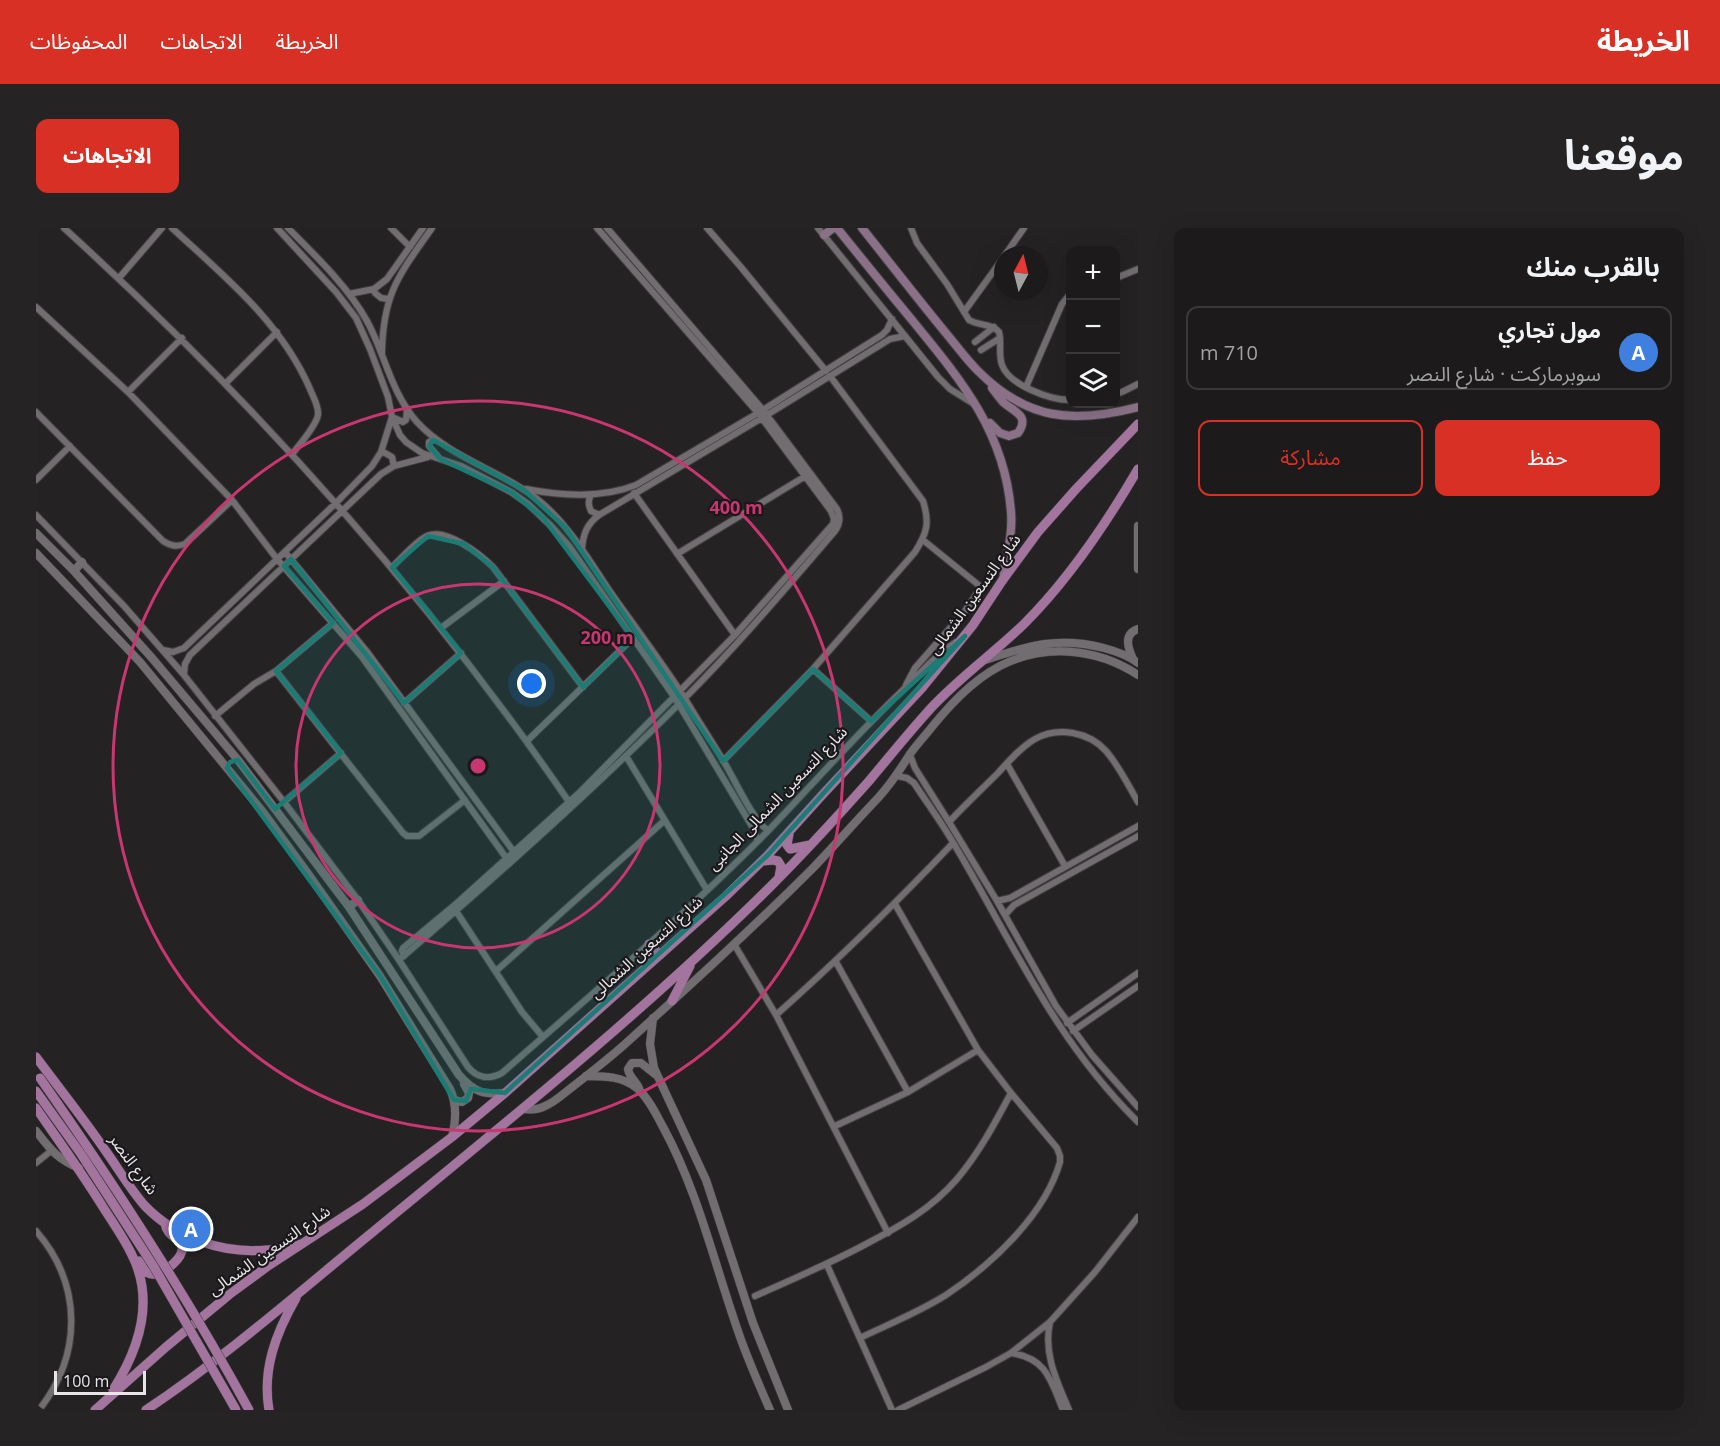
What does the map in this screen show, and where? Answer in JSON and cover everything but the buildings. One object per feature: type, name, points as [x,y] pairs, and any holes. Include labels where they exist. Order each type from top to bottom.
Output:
[{"type":"main road","points":[[821,231],[833,228]]},
{"type":"main road","points":[[837,228],[933,345],[984,416],[999,433],[1005,436],[1015,435],[1021,428],[1020,415],[999,397],[969,354],[871,240],[864,228]]},
{"type":"main road","points":[[990,382],[1024,406],[1069,417],[1106,414],[1138,407]]},
{"type":"main road","points":[[984,416],[1005,472],[1012,513],[1002,581]]},
{"type":"main road","name":"شارع التسعين الشمالى","points":[[95,1410],[219,1303],[268,1266],[363,1204],[452,1137],[505,1093],[762,862],[912,700],[965,636],[1032,540],[1138,424]]},
{"type":"main road","points":[[147,1410],[227,1352],[523,1109],[692,961],[779,878],[860,791],[930,709],[959,680],[1023,624],[1061,583],[1104,525],[1138,469]]},
{"type":"main road","points":[[789,831],[787,845],[792,850],[810,844]]},
{"type":"main road","points":[[762,862],[778,861],[781,866],[779,878]]},
{"type":"main road","points":[[649,944],[660,955]]},
{"type":"main road","points":[[672,1001],[692,961]]},
{"type":"main road","name":"شارع النصر","points":[[36,1057],[137,1196],[152,1213],[165,1223],[188,1237],[232,1249],[267,1250],[307,1242]]},
{"type":"main road","points":[[38,1075],[158,1253],[249,1410],[258,1410]]},
{"type":"main road","points":[[36,1091],[81,1154],[148,1258],[189,1325],[236,1410]]},
{"type":"main road","points":[[36,1108],[79,1168],[127,1246],[141,1281],[143,1318],[136,1345],[107,1400]]},
{"type":"main road","points":[[127,1246],[133,1250],[146,1272],[152,1275],[160,1273],[178,1260],[182,1251],[180,1243],[169,1234],[165,1223]]},
{"type":"main road","points":[[269,1410],[267,1387],[272,1351],[282,1324],[300,1292]]},
{"type":"street","points":[[64,228],[182,338],[337,502],[461,653],[569,802]]},
{"type":"street","points":[[119,278],[162,228]]},
{"type":"street","points":[[172,228],[251,303],[277,332],[305,378],[318,414],[315,423],[293,453]]},
{"type":"street","points":[[278,228],[336,292],[356,318],[378,368],[392,417],[400,435],[406,442],[431,457],[461,466],[511,492],[536,511],[569,546],[677,701],[753,828],[758,841]]},
{"type":"street","points":[[288,228],[349,294],[368,322],[398,395],[423,428],[436,439],[523,489],[554,515],[582,550],[682,695],[758,822],[768,830]]},
{"type":"street","points":[[391,228],[410,247]]},
{"type":"street","points":[[349,294],[374,289],[387,279],[423,228]]},
{"type":"street","points":[[382,357],[384,325],[389,299],[399,275],[432,228]]},
{"type":"street","points":[[597,228],[631,259]]},
{"type":"street","points":[[607,228],[763,414],[837,509],[840,517],[835,531],[760,619],[682,695]]},
{"type":"street","points":[[707,228],[828,374],[923,501],[927,514],[927,528],[915,552],[813,669],[723,761]]},
{"type":"street","points":[[911,228],[917,243],[972,322],[993,327],[999,332],[1001,362],[1008,375],[1026,387],[1045,395],[1066,399]]},
{"type":"street","points":[[1011,246],[1024,228]]},
{"type":"street","points":[[821,231],[938,377],[950,389],[977,405]]},
{"type":"street","points":[[1120,276],[1138,269]]},
{"type":"street","points":[[964,312],[994,270]]},
{"type":"street","points":[[374,289],[377,296],[385,300],[389,299]]},
{"type":"street","points":[[1026,387],[1066,300]]},
{"type":"street","points":[[36,307],[128,392],[232,500],[277,559],[362,657],[507,859]]},
{"type":"street","points":[[828,374],[882,335],[892,319]]},
{"type":"street","points":[[975,342],[993,327]]},
{"type":"street","points":[[226,383],[277,332]]},
{"type":"street","points":[[582,550],[586,529],[599,515],[828,374],[890,339],[905,336]]},
{"type":"street","points":[[128,392],[182,338]]},
{"type":"street","points":[[981,350],[1000,338]]},
{"type":"street","points":[[1120,393],[1138,384]]},
{"type":"street","points":[[392,417],[405,422],[407,409]]},
{"type":"street","points":[[36,411],[163,541],[170,545],[185,544],[232,500]]},
{"type":"street","points":[[402,958],[403,948],[514,852],[580,801],[626,756],[833,524],[831,511],[804,477],[763,414]]},
{"type":"street","points":[[523,489],[557,494],[591,495],[618,491],[636,485],[763,414]]},
{"type":"street","points":[[162,650],[173,652],[184,648],[337,502],[372,466],[381,452],[392,417]]},
{"type":"street","points":[[436,439],[429,442],[429,446],[440,459]]},
{"type":"street","points":[[36,480],[70,447]]},
{"type":"street","points":[[381,452],[392,457],[394,466]]},
{"type":"street","points":[[183,675],[190,655],[381,474],[394,466],[431,457]]},
{"type":"street","points":[[677,554],[804,477]]},
{"type":"street","points":[[634,494],[735,635]]},
{"type":"street","points":[[591,495],[588,506],[591,511],[599,515]]},
{"type":"street","points":[[36,515],[124,606],[183,675],[284,802],[402,958]]},
{"type":"street","points":[[1138,526],[1138,569]]},
{"type":"street","points":[[36,533],[74,571],[152,658],[225,744],[349,907],[459,1075],[469,1096],[464,1102],[454,1100]]},
{"type":"street","points":[[392,567],[422,540],[434,534],[453,539],[474,551],[493,567],[583,687]]},
{"type":"street","points":[[905,688],[915,668],[965,611],[981,587],[923,540]]},
{"type":"street","points":[[285,552],[368,653],[514,852]]},
{"type":"street","points":[[36,554],[129,650],[263,812],[309,875],[380,976],[450,1089],[454,1100],[455,1124],[452,1137]]},
{"type":"street","points":[[74,571],[82,562]]},
{"type":"street","points":[[441,628],[504,581]]},
{"type":"street","points":[[215,716],[254,684],[276,671],[333,623]]},
{"type":"street","points":[[1136,661],[1130,651],[1128,639],[1132,632],[1138,629]]},
{"type":"street","name":"شارع التسعين الشمالى الجانبى","points":[[402,958],[472,1072],[483,1077],[502,1073],[649,944],[758,841],[871,721],[938,656],[965,636]]},
{"type":"street","points":[[527,741],[633,638]]},
{"type":"street","points":[[980,662],[1018,648],[1057,642],[1095,646],[1136,661]]},
{"type":"street","points":[[523,1109],[544,1107],[612,1056],[734,944],[814,867],[897,776],[937,720],[975,682],[992,670],[1011,660],[1039,652],[1075,651],[1108,659],[1138,675]]},
{"type":"street","points":[[404,703],[461,653]]},
{"type":"street","points":[[813,669],[871,721]]},
{"type":"street","points":[[276,671],[402,833],[407,836],[419,836],[465,800]]},
{"type":"street","points":[[402,958],[456,912],[677,701]]},
{"type":"street","points":[[949,822],[1023,748],[1041,737],[1058,732],[1071,733],[1095,741],[1105,750],[1138,802]]},
{"type":"street","points":[[215,753],[223,749],[225,744]]},
{"type":"street","points":[[284,802],[341,753]]},
{"type":"street","points":[[910,755],[915,768],[997,901],[1043,986],[1073,1031],[1138,1107]]},
{"type":"street","points":[[626,756],[706,890]]},
{"type":"street","points":[[227,768],[230,762],[238,760]]},
{"type":"street","points":[[1007,764],[1065,866]]},
{"type":"street","points":[[897,776],[907,778],[914,783],[953,843],[1036,990],[1070,1043],[1112,1096],[1138,1122]]},
{"type":"street","points":[[496,971],[664,821]]},
{"type":"street","points":[[997,901],[1010,898],[1137,827]]},
{"type":"street","points":[[1005,915],[1014,904],[1138,836]]},
{"type":"street","points":[[776,1015],[836,962],[953,843]]},
{"type":"street","points":[[349,907],[358,900]]},
{"type":"street","points":[[860,1338],[945,1295],[986,1263],[1030,1221],[1041,1204],[1059,1166],[1060,1156],[1057,1148],[1011,1094],[978,1050],[895,904]]},
{"type":"street","points":[[456,912],[522,1011],[543,1037]]},
{"type":"street","points":[[734,944],[776,1015],[888,1233]]},
{"type":"street","points":[[836,962],[908,1092]]},
{"type":"street","points":[[1067,1023],[1138,973]]},
{"type":"street","points":[[1073,1031],[1137,989]]},
{"type":"street","points":[[653,1018],[650,1044],[651,1060],[656,1075],[676,1113],[705,1180],[750,1314],[788,1410]]},
{"type":"street","points":[[835,1126],[908,1092],[978,1050]]},
{"type":"street","points":[[640,1091],[636,1081],[629,1074],[628,1069],[634,1062],[641,1063],[656,1075]]},
{"type":"street","points":[[459,1075],[474,1089],[488,1094],[505,1093]]},
{"type":"street","points":[[585,1076],[617,1079],[634,1086],[653,1108],[680,1164],[739,1335],[770,1410]]},
{"type":"street","points":[[1112,1096],[1120,1088]]},
{"type":"street","points":[[755,1296],[827,1265],[917,1216],[956,1180],[983,1144],[1011,1094]]},
{"type":"street","points":[[36,1131],[39,1141],[64,1162],[79,1168]]},
{"type":"street","points":[[36,1163],[51,1151]]},
{"type":"street","points":[[898,1410],[1011,1353],[1050,1322],[1095,1272],[1138,1217]]},
{"type":"street","points":[[36,1232],[51,1251],[62,1271],[71,1315],[70,1345],[62,1373],[39,1410]]},
{"type":"street","points":[[827,1265],[892,1410]]},
{"type":"street","points":[[1050,1322],[1048,1352],[1051,1375],[1063,1410]]},
{"type":"street","points":[[1011,1353],[1034,1359],[1051,1375],[1069,1410]]},
{"type":"highlighted area","points":[[433,440],[523,489],[566,528],[723,761],[813,669],[871,721],[965,636],[767,856],[505,1093],[471,1089],[466,1101],[454,1100],[380,976],[227,768],[230,762],[238,760],[275,809],[341,753],[276,671],[333,623],[284,566],[291,559],[404,703],[461,653],[392,567],[428,536],[464,544],[493,567],[583,687],[633,638],[543,518],[511,492],[440,459],[429,446]]},
{"type":"place","name":"مول تجاري","points":[[191,1229]]}]
